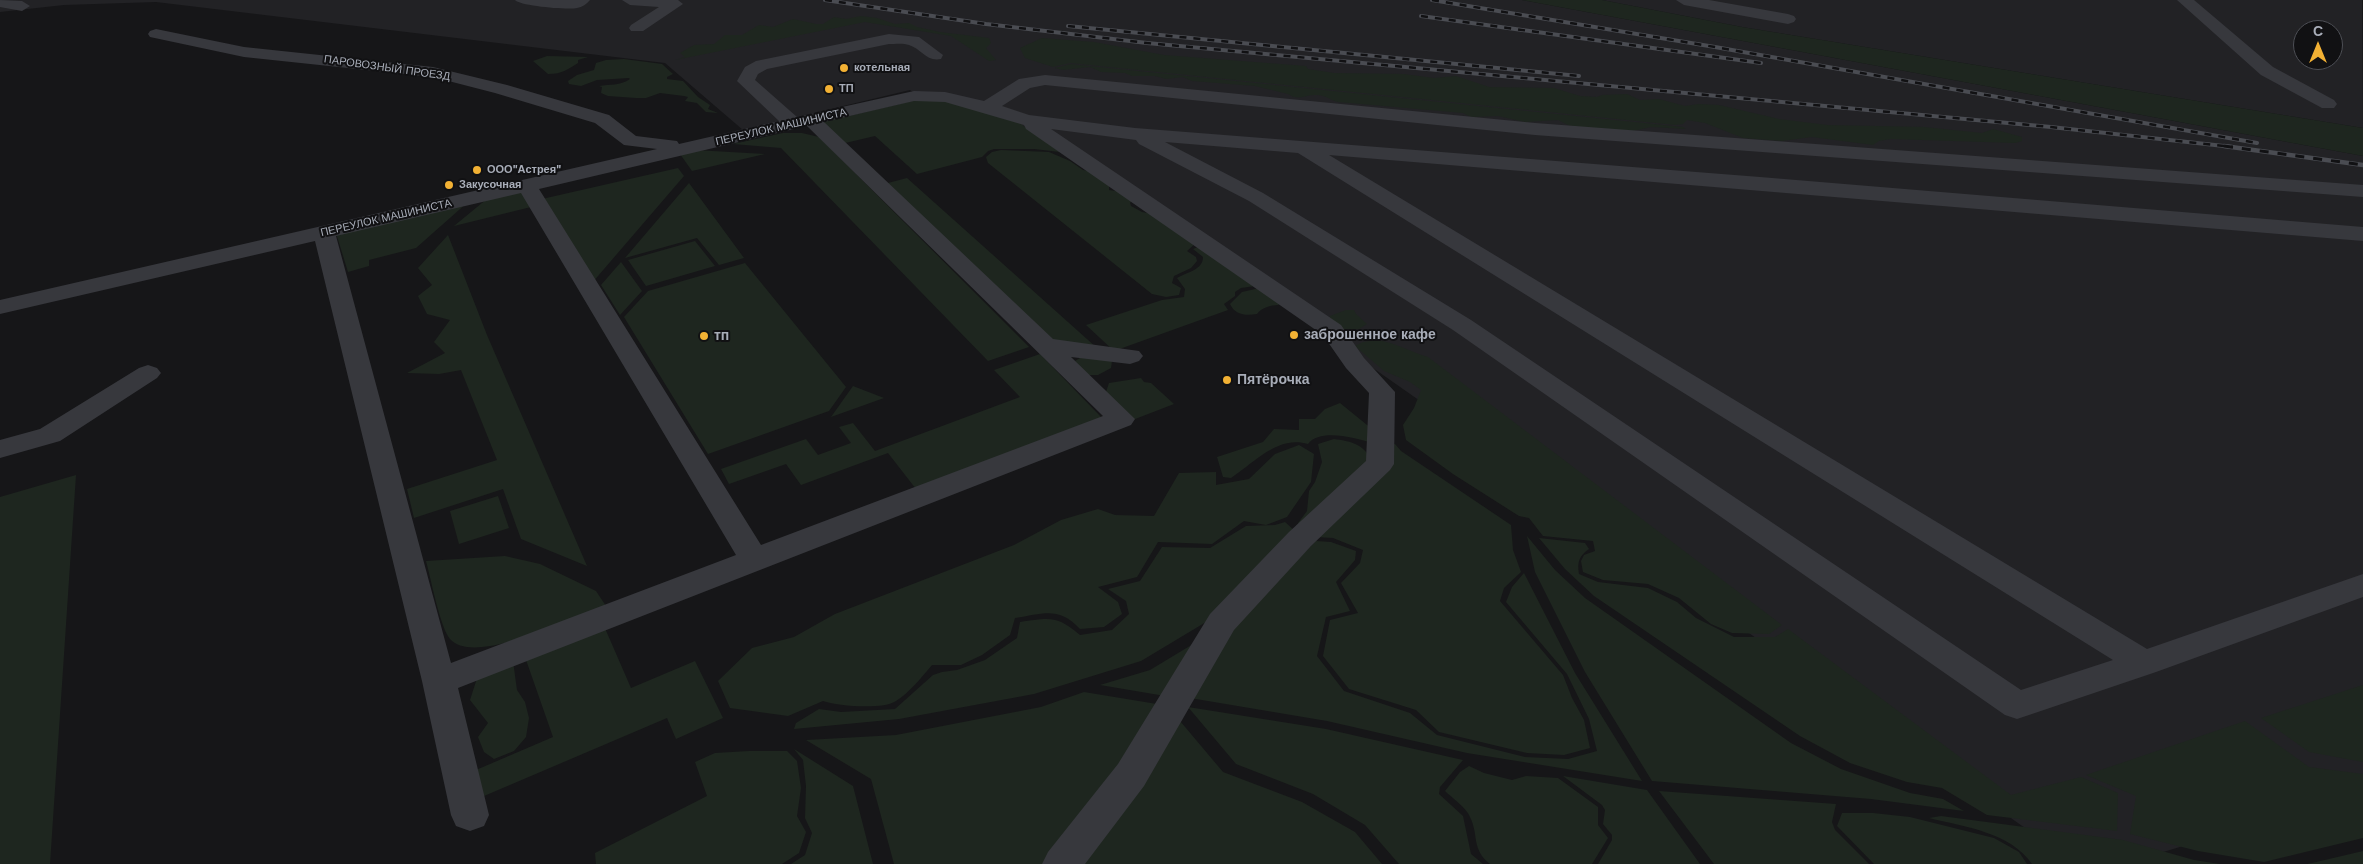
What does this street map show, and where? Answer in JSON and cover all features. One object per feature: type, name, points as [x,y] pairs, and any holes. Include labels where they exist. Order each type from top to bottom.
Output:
[{"type":"street","points":[[523,0],[575,4],[582,0]]},
{"type":"street","points":[[630,0],[675,4],[637,28]]},
{"type":"street","points":[[1684,0],[1788,19]]},
{"type":"street","points":[[2185,0],[2267,71],[2328,104]]},
{"type":"street","points":[[0,2],[22,6],[0,9]]},
{"type":"street","name":"ПАРОВОЗНЫЙ ПРОЕЗД","points":[[156,34],[244,52],[433,72],[602,119],[631,141]]},
{"type":"street","points":[[439,681],[1121,419],[1046,346],[802,122],[746,81],[751,71],[762,65],[889,39],[913,40],[935,55]]},
{"type":"street","points":[[987,107],[1025,83],[1044,80],[1535,129],[2363,191]]},
{"type":"street","name":"ПЕРЕУЛОК МАШИНИСТА","points":[[0,307],[914,96],[945,97],[987,107],[1026,120]]},
{"type":"street","points":[[1026,120],[1135,134],[2363,234]]},
{"type":"street","points":[[1026,120],[1332,330],[1355,363],[1382,392],[1380,464],[1300,539],[1222,622],[1131,775],[1062,864]]},
{"type":"street","points":[[1135,134],[1256,197],[1462,325],[2017,705],[2144,663],[2363,585]]},
{"type":"street","points":[[610,166],[631,141],[696,147]]},
{"type":"street","points":[[1300,146],[2144,663]]},
{"type":"street","points":[[527,186],[754,560]]},
{"type":"street","points":[[324,232],[439,681],[470,815]]},
{"type":"street","points":[[1046,346],[1130,356],[1092,389]]},
{"type":"street","points":[[0,450],[50,435],[148,373]]},
{"type":"shaded area","points":[[0,0],[1522,0],[2363,156],[2363,791],[2124,864],[2076,864],[1030,128],[924,101],[910,90],[743,130],[665,63],[156,2],[64,5],[0,12]]},
{"type":"shaded area","points":[[1522,0],[1602,0],[1742,27],[2363,128],[2363,156]]},
{"type":"shaded area","points":[[1602,0],[2362,0],[2363,128],[1742,27]]},
{"type":"shaded area","points":[[861,16],[877,18],[895,24],[909,23],[917,27],[940,32],[989,38],[991,43],[986,48],[996,60],[989,61],[951,36],[865,22],[675,60],[685,57],[680,53],[694,45],[714,44],[725,35],[742,35],[759,25],[773,27],[793,19],[823,24],[834,17],[846,19]]},
{"type":"shaded area","points":[[1042,38],[1094,42],[1164,55],[1306,66],[1308,69],[1334,73],[1404,74],[1434,78],[1456,76],[1489,87],[1554,88],[1580,96],[1597,97],[1627,94],[1640,100],[1659,99],[1685,106],[1699,104],[1719,105],[1779,119],[1827,125],[1924,127],[1982,133],[1993,129],[2022,137],[2022,141],[2015,143],[1891,139],[1879,141],[1873,145],[1812,137],[1782,141],[1743,138],[1705,123],[1687,120],[1683,124],[1675,125],[1070,63],[1053,67],[1025,58],[1020,48]]},
{"type":"shaded area","points":[[547,56],[588,57],[578,60],[578,63],[565,71],[548,74],[533,61]]},
{"type":"shaded area","points":[[624,59],[662,64],[673,74],[667,77],[667,79],[683,81],[698,97],[710,105],[708,109],[718,113],[706,112],[697,103],[685,101],[688,97],[684,96],[660,93],[646,98],[636,98],[608,96],[601,93],[602,87],[599,86],[622,83],[629,78],[597,80],[581,86],[569,84],[568,81],[577,75],[594,70],[596,63],[606,60]]},
{"type":"shaded area","points":[[1070,64],[1683,127],[1686,129],[1651,127],[1633,131],[1590,130],[1568,125],[1558,120],[1525,122],[1498,116],[1471,117],[1463,113],[1338,102],[1318,95],[1295,97],[1255,86],[1192,81],[1183,77],[1166,79],[1155,76],[1132,76],[1125,73],[1101,72],[1090,67],[1063,70],[1055,68]]},
{"type":"shaded area","points":[[920,99],[942,100],[1018,122],[1060,152],[1034,149],[994,149],[988,151],[982,157],[917,174],[875,136],[841,144],[819,123]]},
{"type":"shaded area","points":[[783,133],[802,133],[819,137],[1029,347],[988,361],[781,148],[733,144]]},
{"type":"shaded area","points":[[695,150],[765,154],[692,171],[680,154]]},
{"type":"shaded area","points":[[1001,150],[1049,152],[1070,161],[1083,170],[1099,173],[1109,186],[1109,190],[1128,193],[1135,197],[1130,203],[1131,206],[1142,212],[1159,215],[1197,242],[1187,251],[1196,257],[1197,261],[1191,268],[1174,276],[1172,283],[1181,288],[1179,295],[1166,297],[1152,294],[988,163],[986,157],[992,152]]},
{"type":"shaded area","points":[[678,168],[684,176],[592,283],[542,199]]},
{"type":"shaded area","points":[[907,178],[1097,348],[1050,343],[884,184]]},
{"type":"shaded area","points":[[689,183],[744,258],[719,265],[697,238],[625,258]]},
{"type":"shaded area","points":[[522,190],[531,207],[454,226],[488,198]]},
{"type":"shaded area","points":[[468,202],[416,248],[369,260],[369,266],[348,272],[336,233]]},
{"type":"shaded area","points":[[448,235],[487,335],[587,566],[521,539],[503,489],[414,518],[407,489],[497,460],[461,370],[439,374],[407,373],[445,353],[434,342],[450,320],[427,314],[418,296],[432,285],[418,268]]},
{"type":"shaded area","points":[[695,241],[715,266],[646,286],[628,260]]},
{"type":"shaded area","points":[[1203,245],[1262,285],[1241,288],[1235,292],[1235,296],[1224,304],[1228,310],[1114,351],[1086,325],[1162,300],[1184,297],[1185,289],[1177,278],[1200,265],[1203,257],[1193,249]]},
{"type":"shaded area","points":[[621,262],[642,291],[620,315],[601,285]]},
{"type":"shaded area","points":[[745,263],[846,387],[829,411],[708,454],[624,317],[648,291]]},
{"type":"shaded area","points":[[1264,287],[1281,302],[1278,305],[1266,307],[1257,314],[1249,315],[1238,313],[1232,308],[1230,304],[1242,292]]},
{"type":"shaded area","points":[[1346,310],[1354,310],[1367,324],[1359,329],[1346,331],[1330,319],[1330,316]]},
{"type":"shaded area","points":[[1378,340],[1428,357],[1782,625],[1769,634],[1732,633],[1711,624],[1679,598],[1648,584],[1603,580],[1583,572],[1581,561],[1584,555],[1595,551],[1593,541],[1543,536],[1529,518],[1519,516],[1453,474],[1406,440],[1403,425],[1414,408],[1421,390],[1410,382],[1384,371],[1355,346],[1363,342]]},
{"type":"shaded area","points":[[1040,354],[1102,418],[916,489],[888,453],[801,485],[786,464],[729,484],[721,469],[806,439],[818,455],[851,443],[839,427],[853,423],[875,451],[1020,397],[994,370]]},
{"type":"shaded area","points":[[1083,356],[1112,361],[1111,368],[1098,375],[1086,375],[1075,361]]},
{"type":"shaded area","points":[[1141,378],[1144,382],[1151,383],[1174,404],[1130,421],[1105,395],[1109,383]]},
{"type":"shaded area","points":[[853,386],[884,398],[831,417]]},
{"type":"shaded area","points":[[1340,403],[1372,429],[1372,443],[1348,437],[1329,435],[1314,439],[1308,444],[1287,443],[1267,452],[1231,478],[1223,477],[1217,457],[1263,442],[1274,429],[1299,430],[1299,419],[1315,419],[1325,409]]},
{"type":"shaded area","points":[[1334,439],[1356,444],[1365,450],[1371,460],[1301,530],[1298,523],[1307,511],[1309,491],[1315,482],[1322,462],[1318,444]]},
{"type":"shaded area","points":[[1395,444],[1401,451],[1511,525],[1513,550],[1521,572],[1504,588],[1500,601],[1563,675],[1572,698],[1584,720],[1590,748],[1564,755],[1527,753],[1439,732],[1416,710],[1349,689],[1323,656],[1330,620],[1358,613],[1341,583],[1360,563],[1363,550],[1333,538],[1316,537],[1389,445]]},
{"type":"shaded area","points":[[1299,445],[1314,454],[1311,482],[1287,517],[1266,525],[1244,521],[1212,544],[1158,542],[1137,577],[1098,587],[1118,602],[1122,614],[1104,627],[1080,629],[1065,617],[1050,613],[1015,618],[1010,635],[982,655],[961,665],[932,665],[901,697],[890,704],[881,706],[849,706],[823,701],[788,716],[730,708],[718,681],[752,648],[794,637],[835,614],[1014,545],[1061,520],[1098,509],[1115,515],[1154,516],[1179,473],[1216,472],[1216,485],[1249,479],[1275,454]]},
{"type":"shaded area","points":[[76,475],[50,864],[0,864],[0,497]]},
{"type":"shaded area","points":[[498,496],[509,528],[459,544],[450,511]]},
{"type":"shaded area","points":[[1285,522],[1295,531],[1216,616],[1141,661],[1034,694],[899,719],[794,729],[796,723],[819,709],[841,712],[895,709],[933,675],[957,670],[985,660],[1017,638],[1020,622],[1046,619],[1058,621],[1080,635],[1112,630],[1129,614],[1126,601],[1108,589],[1140,581],[1162,547],[1210,548],[1246,526],[1275,525]]},
{"type":"shaded area","points":[[1527,536],[1555,570],[1585,598],[1791,743],[1841,769],[1910,793],[1943,799],[1964,811],[1871,799],[1652,781],[1585,672],[1535,572]]},
{"type":"shaded area","points":[[1539,538],[1585,543],[1589,549],[1580,560],[1578,566],[1579,574],[1598,582],[1648,588],[1677,602],[1696,618],[1734,637],[1775,637],[1788,629],[2011,795],[2081,777],[2118,793],[2117,831],[1987,815],[1942,788],[1907,782],[1850,763],[1800,736],[1594,596],[1565,569]]},
{"type":"shaded area","points":[[1316,541],[1331,542],[1356,551],[1355,560],[1336,582],[1350,611],[1326,617],[1317,656],[1344,691],[1410,713],[1437,735],[1525,757],[1568,759],[1597,751],[1589,719],[1567,674],[1506,602],[1512,587],[1524,573],[1575,673],[1642,781],[1467,753],[1327,721],[1190,698],[1235,622]]},
{"type":"shaded area","points":[[505,556],[540,564],[596,591],[606,606],[549,629],[502,644],[480,647],[462,646],[450,639],[446,633],[439,614],[426,561]]},
{"type":"shaded area","points":[[604,626],[631,688],[695,661],[723,718],[676,739],[667,718],[477,799],[469,773],[553,737],[525,657]]},
{"type":"shaded area","points":[[1203,638],[1171,697],[1100,685],[1150,670]]},
{"type":"shaded area","points":[[513,661],[517,690],[525,702],[529,718],[526,737],[514,751],[494,759],[484,752],[478,737],[488,723],[470,700],[479,672]]},
{"type":"shaded area","points":[[2363,685],[2363,762],[2309,752],[2261,718]]},
{"type":"shaded area","points":[[1084,692],[1163,705],[1047,864],[894,864],[871,779],[806,740],[896,735],[1041,707]]},
{"type":"shaded area","points":[[1188,707],[1326,729],[1463,760],[1440,787],[1439,794],[1463,816],[1471,854],[1483,864],[1399,864],[1365,825],[1313,794],[1236,764]]},
{"type":"shaded area","points":[[1175,715],[1223,772],[1302,802],[1355,832],[1382,864],[1073,864]]},
{"type":"shaded area","points":[[2245,721],[2309,767],[2363,774],[2363,838],[2264,862],[2198,851],[2130,834],[2136,796],[2086,775]]},
{"type":"shaded area","points":[[794,749],[853,786],[873,864],[791,864],[805,855],[812,833],[805,818],[806,786],[803,760]]},
{"type":"shaded area","points":[[787,751],[797,761],[801,788],[797,816],[806,832],[799,853],[782,864],[596,864],[595,853],[707,796],[695,762],[715,753]]},
{"type":"shaded area","points":[[1469,766],[1484,773],[1512,780],[1526,776],[1558,778],[1598,807],[1598,825],[1608,838],[1592,864],[1490,864],[1480,853],[1473,824],[1468,813],[1445,791],[1460,772]]},
{"type":"shaded area","points":[[1563,776],[1647,790],[1700,864],[1598,864],[1612,840],[1612,835],[1603,824],[1605,810],[1602,805]]},
{"type":"shaded area","points":[[1659,791],[1836,804],[1832,822],[1835,830],[1869,864],[1714,864]]},
{"type":"shaded area","points":[[1842,813],[1873,813],[1910,817],[1994,838],[2019,852],[2027,864],[1874,864],[1837,826]]},
{"type":"shaded area","points":[[1941,816],[2123,840],[2194,860],[2220,864],[2032,864],[2023,853],[2012,845],[1986,832],[1929,818]]},
{"type":"shaded area","points":[[2363,851],[2363,864],[2307,864],[2312,863]]},
{"type":"railway","points":[[825,0],[986,24],[1147,43],[2051,127],[2224,146]]},
{"type":"railway","points":[[1432,0],[1715,47],[2257,143]]},
{"type":"railway","points":[[1421,16],[1761,63]]},
{"type":"railway","points":[[1068,26],[1579,76]]},
{"type":"railway","points":[[2224,146],[2233,147]]},
{"type":"railway","points":[[2224,146],[2363,165]]},
{"type":"place","name":"котельная","points":[[844,68]]},
{"type":"place","name":"ТП","points":[[829,89]]},
{"type":"place","name":"ООО\"Астрея\"","points":[[477,170]]},
{"type":"place","name":"Закусочная","points":[[449,185]]},
{"type":"place","name":"заброшенное кафе","points":[[1294,335]]},
{"type":"place","name":"тп","points":[[704,336]]},
{"type":"place","name":"Пятёрочка","points":[[1227,380]]}]
